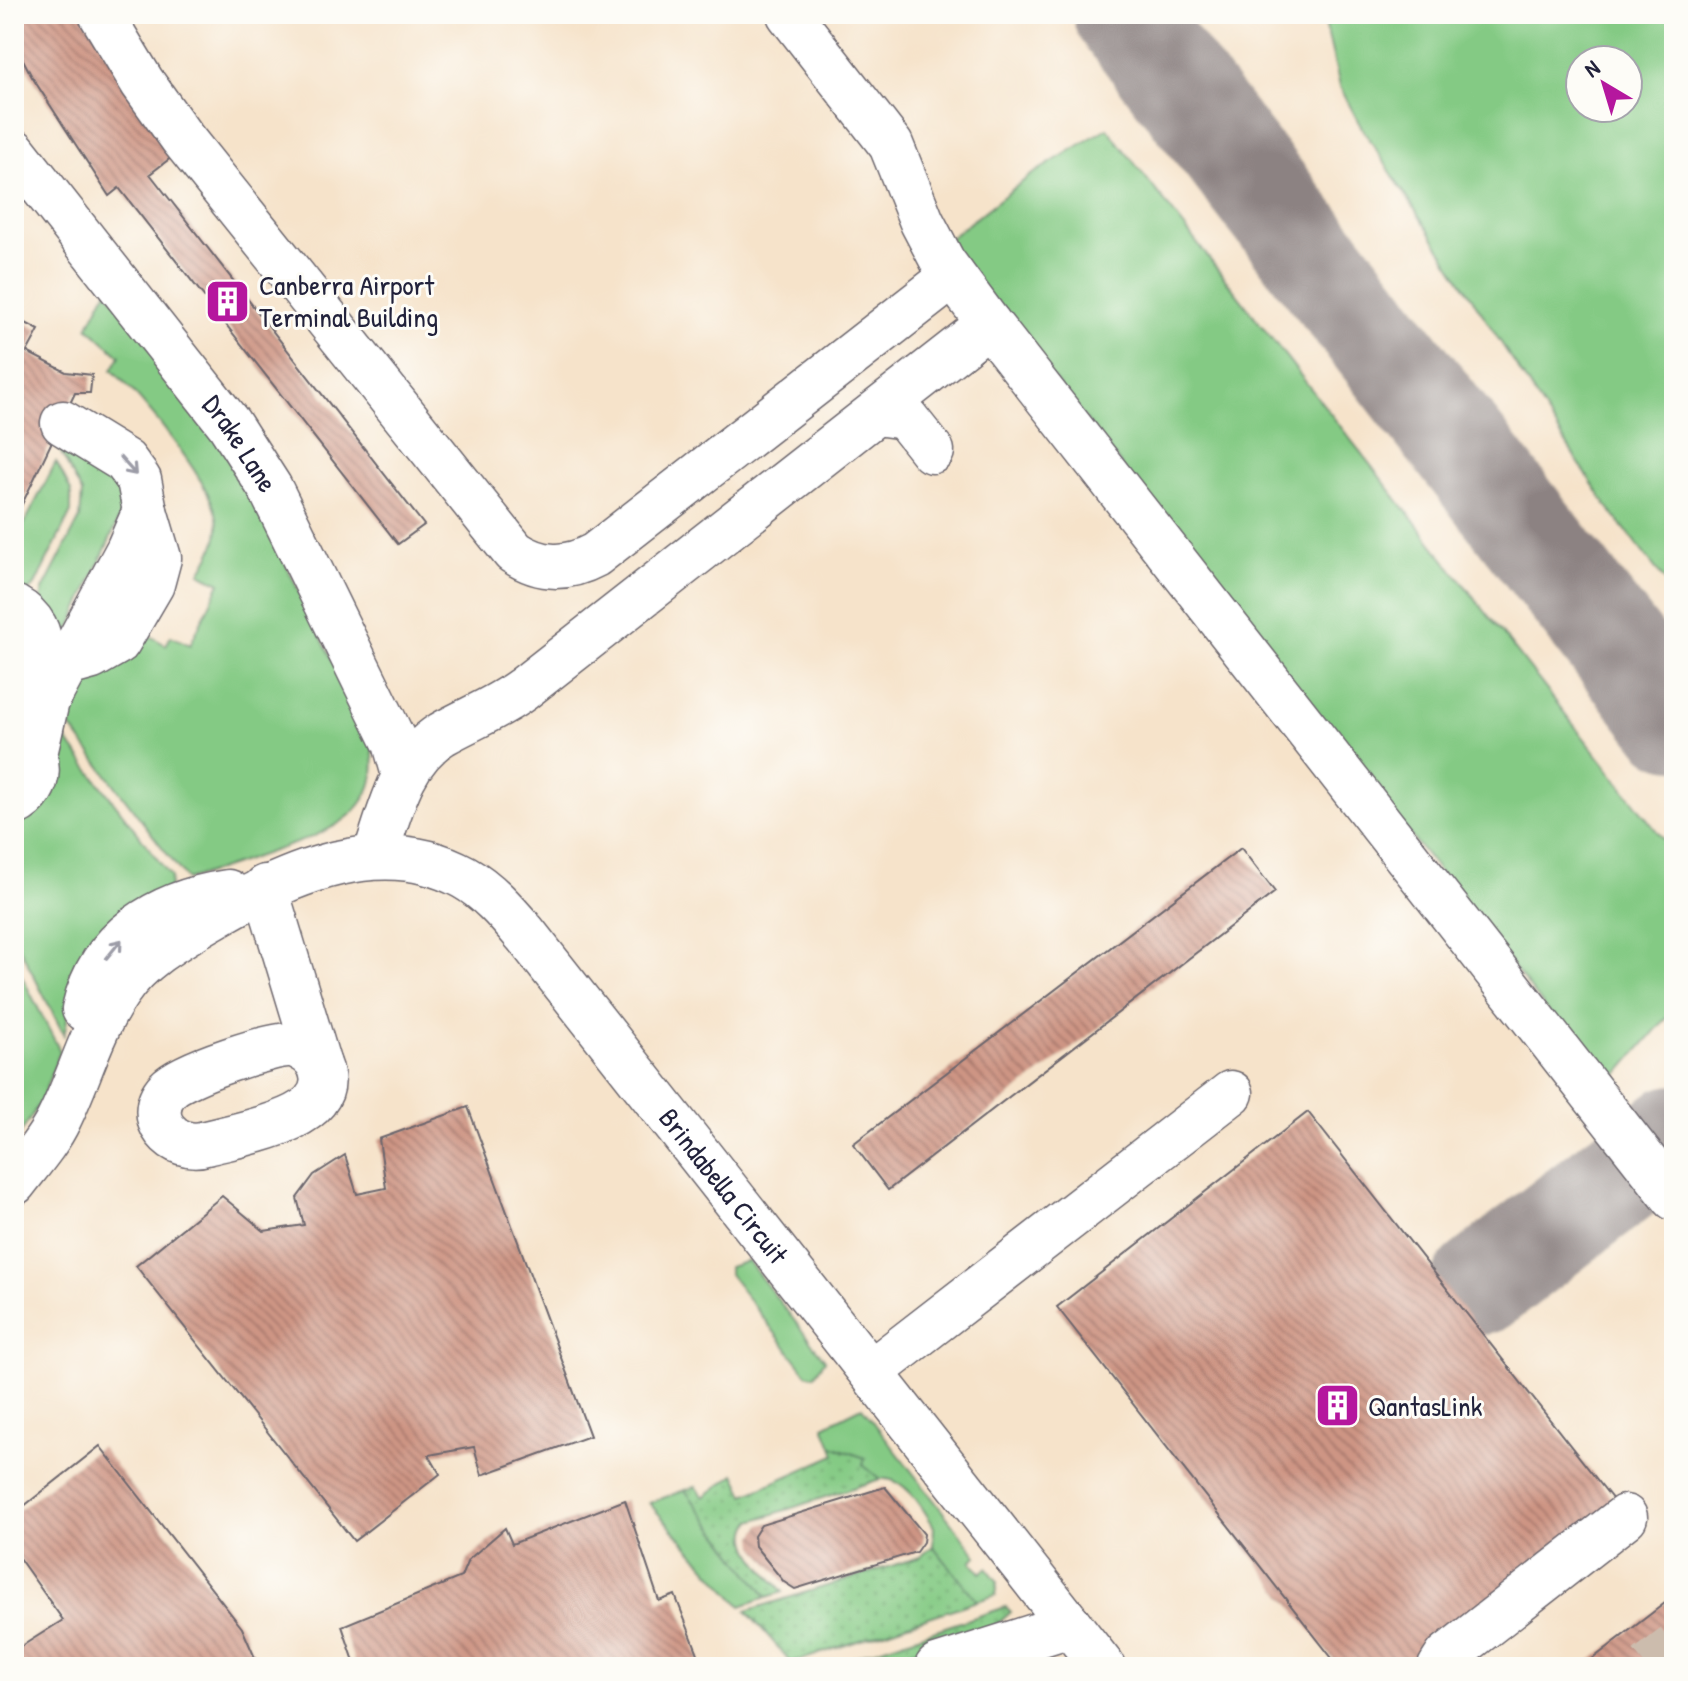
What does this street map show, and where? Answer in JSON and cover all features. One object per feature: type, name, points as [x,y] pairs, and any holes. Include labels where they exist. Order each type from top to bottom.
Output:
[{"type":"street","points":[[101,14],[142,82],[182,138],[514,552],[538,564],[572,565],[595,555],[953,276]]},
{"type":"street","points":[[789,14],[891,145],[922,222],[953,276],[1674,1198]]},
{"type":"street","name":"Drake Lane","points":[[14,151],[229,424],[270,488],[395,743],[404,775]]},
{"type":"street","points":[[375,856],[404,775],[434,741],[502,704],[989,324]]},
{"type":"street","points":[[877,413],[905,417],[943,442],[916,383]]},
{"type":"street","points":[[14,804],[30,792],[36,781],[24,744],[128,550],[145,511],[141,486],[133,470],[109,448],[63,423]]},
{"type":"street","points":[[14,607],[35,626],[41,655],[31,680],[14,702]]},
{"type":"street","name":"Brindabella Circuit","points":[[14,1183],[52,1132],[78,1075],[87,998],[103,963],[121,940],[157,913],[179,903],[265,887],[331,864],[375,856],[423,863],[464,877],[499,903],[1103,1667]]},
{"type":"street","points":[[265,887],[318,1062]]},
{"type":"street","points":[[872,1371],[1231,1093]]},
{"type":"street","points":[[1440,1667],[1447,1656],[1625,1517]]},
{"type":"street","points":[[937,1667],[1070,1625]]},
{"type":"green space","points":[[1323,14],[1674,14],[1674,592],[1606,505],[1359,123],[1340,87]]},
{"type":"green space","points":[[1107,128],[1674,853],[1674,1009],[1607,1087],[946,241],[1031,175]]},
{"type":"green space","points":[[107,290],[235,459],[370,738],[374,764],[371,785],[362,802],[349,816],[332,827],[291,845],[187,880],[63,717],[69,689],[143,632],[166,645],[171,636],[190,645],[220,583],[200,573],[218,533],[215,510],[206,490],[159,422],[112,370],[120,356],[88,327]]},
{"type":"green space","points":[[60,442],[113,476],[125,505],[62,647],[40,604],[43,590],[80,518],[82,493],[58,447]]},
{"type":"green space","points":[[56,462],[71,491],[71,512],[34,587],[26,592],[14,586],[14,544]]},
{"type":"green space","points":[[59,730],[171,877],[170,886],[71,1001],[64,1035],[14,937],[14,826],[32,815]]},
{"type":"green space","points":[[14,961],[60,1051],[41,1101],[14,1144]]},
{"type":"green space","points":[[748,1261],[825,1360],[814,1376],[807,1374],[729,1274],[729,1267]]},
{"type":"green space","points":[[862,1407],[977,1556],[971,1561],[981,1573],[987,1568],[998,1582],[996,1595],[977,1601],[933,1546],[934,1527],[905,1488],[889,1479],[880,1479],[862,1465],[864,1458],[832,1446],[824,1426]]},
{"type":"green space","points":[[832,1446],[865,1458],[863,1465],[880,1479],[752,1521],[747,1530],[750,1549],[783,1592],[767,1597],[685,1490],[696,1487],[704,1497],[735,1474],[745,1495],[835,1455]]},
{"type":"green space","points":[[685,1490],[767,1597],[741,1606],[649,1503]]},
{"type":"green space","points":[[933,1546],[977,1601],[792,1663],[746,1611],[920,1557]]},
{"type":"green space","points":[[1006,1607],[1011,1612],[994,1627],[856,1667],[824,1667]]},
{"type":"building","name":"Canberra Airport Terminal Building","points":[[14,14],[110,14],[195,139],[150,174],[424,525],[398,544],[119,188],[109,196],[32,77],[14,42]]},
{"type":"building","points":[[18,319],[39,330],[27,352],[66,372],[92,375],[90,393],[75,393],[14,521],[14,321]]},
{"type":"building","points":[[1241,848],[1275,892],[888,1190],[853,1144]]},
{"type":"building","points":[[468,1107],[590,1436],[482,1475],[474,1447],[429,1455],[440,1474],[354,1541],[136,1266],[222,1196],[264,1231],[304,1225],[297,1198],[314,1175],[345,1155],[357,1194],[386,1188],[379,1139]]},
{"type":"building","name":"QantasLink","points":[[1308,1112],[1617,1505],[1414,1667],[1339,1667],[1057,1307]]},
{"type":"building","points":[[100,1446],[242,1628],[259,1667],[14,1667],[14,1651],[63,1620],[14,1551],[14,1514]]},
{"type":"building","points":[[885,1487],[924,1534],[916,1552],[795,1589],[784,1582],[755,1546],[754,1536],[761,1525]]},
{"type":"building","points":[[625,1500],[659,1601],[675,1595],[700,1659],[690,1667],[356,1667],[342,1626],[461,1577],[468,1560],[505,1528],[512,1544]]},
{"type":"building","points":[[1674,1596],[1674,1667],[1582,1667]]},
{"type":"taxiway","points":[[1123,14],[1674,720]]},
{"type":"taxiway","points":[[1481,1285],[1674,1135]]},
{"type":"tunnel","points":[[1647,1667],[1674,1646]]},
{"type":"place","name":"Canberra Airport Terminal Building","points":[[228,301]]},
{"type":"place","name":"QantasLink","points":[[1337,1406]]}]
